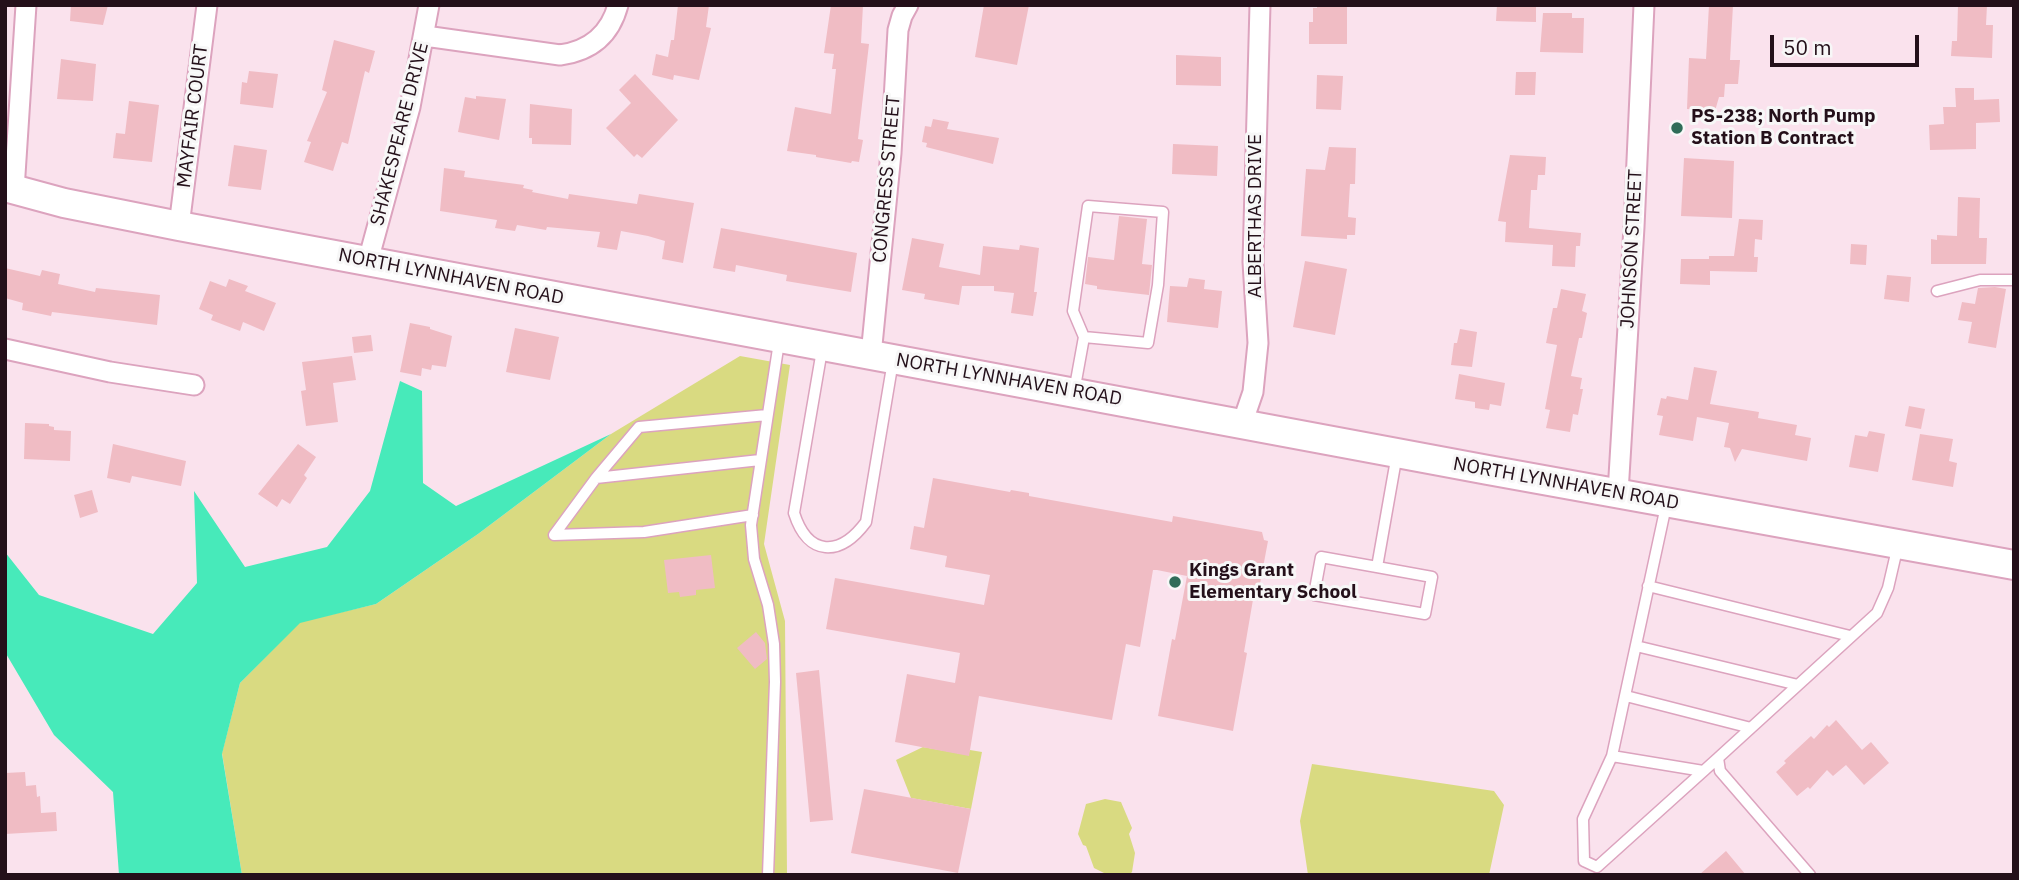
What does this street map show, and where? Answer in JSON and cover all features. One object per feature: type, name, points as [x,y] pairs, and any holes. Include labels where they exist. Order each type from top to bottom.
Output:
[{"type":"street","points":[[10,188],[26,5]]},
{"type":"street","name":"MAYFAIR COURT","points":[[179,226],[207,5]]},
{"type":"street","name":"SHAKESPEARE DRIVE","points":[[368,261],[410,107],[429,5]]},
{"type":"street","points":[[425,36],[560,55],[576,53],[594,44],[606,32],[615,18],[618,5]]},
{"type":"street","name":"CONGRESS STREET","points":[[882,357],[898,30],[908,5]]},
{"type":"street","name":"ALBERTHAS DRIVE","points":[[1242,424],[1253,392],[1258,343],[1253,262],[1260,5]]},
{"type":"street","name":"JOHNSON STREET","points":[[1618,493],[1644,5]]},
{"type":"street","name":"NORTH LYNNHAVEN ROAD","points":[[10,188],[64,203],[179,226],[2014,565]]},
{"type":"street","points":[[5,349],[110,372],[194,385]]},
{"type":"lane","points":[[1074,392],[1083,337],[1073,311],[1088,206],[1163,212],[1158,285],[1148,343],[1083,337]]},
{"type":"lane","points":[[1937,291],[1980,280],[2014,280]]},
{"type":"lane","points":[[768,875],[774,644],[768,606],[754,559],[753,514],[779,338]]},
{"type":"lane","points":[[822,346],[794,513],[799,527],[809,541],[821,548],[834,547],[849,540],[866,522],[882,357]]},
{"type":"lane","points":[[753,514],[644,532],[554,535],[596,478],[639,427],[767,415]]},
{"type":"lane","points":[[1377,567],[1397,453]]},
{"type":"lane","points":[[596,478],[760,460]]},
{"type":"lane","points":[[1667,502],[1612,756],[1583,819],[1584,861],[1597,867],[1877,612],[1888,588],[1898,544]]},
{"type":"lane","points":[[1321,557],[1377,567],[1432,577],[1425,614],[1314,595],[1321,557]]},
{"type":"lane","points":[[1648,586],[1850,636]]},
{"type":"lane","points":[[1636,646],[1798,685]]},
{"type":"lane","points":[[1626,696],[1751,728]]},
{"type":"lane","points":[[1612,756],[1703,772]]},
{"type":"lane","points":[[1718,758],[1720,771],[1810,875]]},
{"type":"shaded area","points":[[740,356],[790,365],[764,544],[785,621],[787,875],[242,875],[222,753],[240,683],[300,622],[376,604],[478,534],[611,434]]},
{"type":"shaded area","points":[[400,381],[422,391],[423,483],[456,506],[611,434],[478,534],[376,604],[300,623],[240,683],[222,754],[242,875],[119,875],[113,792],[54,735],[5,652],[5,552],[39,595],[153,634],[197,583],[194,491],[245,567],[327,547],[370,491]]},
{"type":"shaded area","points":[[923,747],[968,755],[970,750],[982,752],[971,809],[911,798],[896,760]]},
{"type":"shaded area","points":[[1312,764],[1494,791],[1504,805],[1489,875],[1308,875],[1300,821]]},
{"type":"shaded area","points":[[1105,799],[1121,802],[1132,828],[1129,834],[1135,853],[1132,872],[1129,875],[1108,875],[1094,868],[1086,846],[1078,834],[1086,804]]},
{"type":"building","points":[[71,5],[108,5],[103,25],[70,21]]},
{"type":"building","points":[[678,5],[709,5],[706,27],[711,28],[699,80],[674,75],[673,80],[652,75],[656,54],[668,57],[671,40],[674,40]]},
{"type":"building","points":[[831,5],[863,5],[861,43],[869,44],[858,139],[863,140],[859,162],[851,163],[787,151],[795,107],[831,114],[836,69],[832,69],[834,54],[824,53]]},
{"type":"building","points":[[984,5],[1029,5],[1017,65],[975,57]]},
{"type":"building","points":[[1317,5],[1347,5],[1347,44],[1309,44],[1309,22],[1313,22],[1313,8],[1317,8]]},
{"type":"building","points":[[1497,5],[1536,5],[1536,22],[1496,21]]},
{"type":"building","points":[[1709,5],[1733,5],[1730,60],[1740,60],[1738,84],[1725,84],[1724,97],[1719,97],[1715,111],[1687,109],[1689,58],[1706,59]]},
{"type":"building","points":[[1958,5],[1987,5],[1986,25],[1993,25],[1992,58],[1951,56],[1952,41],[1957,41]]},
{"type":"building","points":[[1543,13],[1572,13],[1572,18],[1584,18],[1583,53],[1540,52]]},
{"type":"building","points":[[334,40],[375,51],[369,73],[365,71],[348,144],[342,142],[333,171],[304,162],[311,142],[307,141],[327,92],[322,90]]},
{"type":"building","points":[[1176,55],[1221,57],[1221,86],[1176,85]]},
{"type":"building","points":[[61,59],[96,64],[93,101],[57,99]]},
{"type":"building","points":[[249,71],[278,74],[273,108],[240,104],[242,82],[247,83]]},
{"type":"building","points":[[1516,72],[1536,72],[1535,95],[1515,95]]},
{"type":"building","points":[[635,74],[678,120],[642,158],[637,154],[634,157],[606,128],[631,103],[619,90]]},
{"type":"building","points":[[1317,75],[1343,76],[1341,110],[1316,109]]},
{"type":"building","points":[[1955,88],[1974,88],[1974,100],[1999,99],[2000,122],[1976,123],[1976,149],[1930,150],[1929,125],[1944,124],[1943,107],[1956,107]]},
{"type":"building","points":[[476,96],[506,99],[499,140],[458,132],[465,97],[476,99]]},
{"type":"building","points":[[129,101],[159,105],[152,162],[113,158],[116,133],[125,134]]},
{"type":"building","points":[[530,104],[572,109],[571,145],[532,144],[532,138],[529,138]]},
{"type":"building","points":[[933,119],[949,122],[947,129],[999,138],[993,164],[926,147],[927,143],[922,142],[925,126],[931,127]]},
{"type":"building","points":[[1173,144],[1218,146],[1217,176],[1172,174]]},
{"type":"building","points":[[234,145],[267,150],[261,190],[228,186]]},
{"type":"building","points":[[1329,147],[1356,148],[1355,184],[1350,184],[1348,217],[1356,218],[1355,235],[1347,235],[1347,239],[1301,236],[1306,169],[1325,170]]},
{"type":"building","points":[[1510,155],[1546,157],[1545,175],[1538,175],[1537,190],[1531,190],[1529,228],[1581,233],[1580,246],[1576,246],[1575,267],[1552,266],[1553,245],[1505,242],[1506,222],[1498,221]]},
{"type":"building","points":[[1684,158],[1734,161],[1732,218],[1681,216]]},
{"type":"building","points":[[444,168],[465,171],[464,177],[524,185],[523,188],[533,190],[532,192],[568,199],[569,194],[637,204],[639,194],[694,203],[683,263],[662,259],[665,241],[648,236],[621,231],[617,250],[597,247],[600,232],[547,227],[546,230],[517,225],[515,231],[495,228],[497,220],[440,211]]},
{"type":"building","points":[[1958,197],[1980,198],[1979,238],[1987,238],[1986,264],[1931,264],[1931,239],[1937,240],[1937,235],[1957,236]]},
{"type":"building","points":[[1119,216],[1147,219],[1142,264],[1152,265],[1149,295],[1097,289],[1097,286],[1085,284],[1088,257],[1114,260]]},
{"type":"building","points":[[1739,219],[1763,220],[1762,240],[1755,239],[1757,272],[1710,271],[1710,285],[1680,284],[1681,259],[1734,256]]},
{"type":"building","points":[[721,228],[857,253],[851,292],[786,281],[787,275],[736,265],[735,272],[713,268]]},
{"type":"building","points":[[912,238],[944,244],[939,267],[980,275],[983,246],[1019,250],[1020,245],[1039,248],[1033,316],[1011,313],[1014,293],[994,291],[994,286],[962,286],[959,305],[924,299],[925,294],[902,290]]},
{"type":"building","points":[[1851,244],[1867,245],[1866,265],[1850,264]]},
{"type":"building","points":[[1305,261],[1347,269],[1335,335],[1293,327]]},
{"type":"building","points":[[5,268],[40,276],[42,270],[60,274],[58,284],[95,292],[96,288],[160,295],[157,325],[52,312],[51,316],[22,310],[23,303],[5,298]]},
{"type":"building","points":[[1887,275],[1911,277],[1909,302],[1884,299]]},
{"type":"building","points":[[1189,278],[1205,280],[1204,289],[1222,291],[1218,328],[1167,322],[1170,286],[1187,287]]},
{"type":"building","points":[[229,279],[248,286],[245,291],[276,303],[264,331],[243,322],[240,331],[211,320],[213,315],[199,309],[210,281],[226,287]]},
{"type":"building","points":[[1978,288],[2006,289],[1996,348],[1968,343],[1972,322],[1958,320],[1962,302],[1975,304]]},
{"type":"building","points":[[1561,289],[1586,294],[1582,311],[1587,313],[1571,376],[1582,378],[1580,389],[1583,389],[1578,415],[1573,414],[1570,432],[1546,428],[1550,410],[1545,409],[1557,345],[1546,343],[1553,308],[1557,308]]},
{"type":"building","points":[[410,323],[452,336],[446,367],[432,365],[431,370],[422,368],[421,376],[400,372]]},
{"type":"building","points":[[515,328],[559,337],[550,380],[506,372]]},
{"type":"building","points":[[1460,329],[1477,332],[1472,367],[1451,365],[1454,343],[1457,343]]},
{"type":"building","points":[[371,335],[373,351],[354,353],[352,337]]},
{"type":"building","points":[[352,356],[356,380],[333,383],[338,422],[306,426],[301,391],[306,390],[302,362]]},
{"type":"building","points":[[1694,367],[1717,371],[1710,404],[1759,412],[1758,418],[1797,425],[1795,435],[1811,438],[1807,461],[1742,449],[1735,462],[1730,448],[1724,447],[1729,423],[1697,417],[1693,441],[1659,435],[1663,416],[1657,415],[1661,398],[1666,399],[1667,396],[1688,400]]},
{"type":"building","points":[[1459,374],[1505,383],[1501,406],[1490,404],[1489,410],[1475,408],[1475,402],[1455,399]]},
{"type":"building","points":[[1909,406],[1925,409],[1921,429],[1905,426]]},
{"type":"building","points":[[25,423],[49,424],[54,430],[71,431],[70,461],[24,459]]},
{"type":"building","points":[[1869,431],[1885,434],[1878,472],[1849,467],[1855,435],[1867,437]]},
{"type":"building","points":[[1920,434],[1953,439],[1949,461],[1957,463],[1953,487],[1912,480]]},
{"type":"building","points":[[113,444],[186,461],[181,486],[132,476],[130,483],[107,478]]},
{"type":"building","points":[[298,444],[316,457],[304,475],[307,478],[290,504],[282,499],[277,507],[258,494]]},
{"type":"building","points":[[933,478],[1029,493],[1029,496],[1172,522],[1173,516],[1262,532],[1264,540],[1268,541],[1259,589],[1255,588],[1233,731],[1158,716],[1187,576],[1153,570],[1140,647],[1126,644],[1112,720],[979,696],[969,756],[895,742],[907,674],[955,683],[960,653],[826,629],[835,578],[984,605],[990,575],[945,567],[947,556],[910,549],[914,526],[924,528]]},
{"type":"building","points":[[92,490],[98,512],[80,518],[74,495]]},
{"type":"building","points":[[711,555],[715,588],[696,590],[696,595],[680,597],[679,592],[668,593],[664,560]]},
{"type":"building","points":[[756,632],[765,643],[767,659],[755,669],[737,648]]},
{"type":"building","points":[[819,670],[833,820],[810,822],[796,673]]},
{"type":"building","points":[[1836,720],[1862,750],[1871,742],[1889,763],[1864,785],[1846,765],[1833,776],[1827,770],[1810,789],[1808,787],[1797,796],[1776,772],[1811,736],[1814,739]]},
{"type":"building","points":[[25,772],[26,786],[36,785],[41,813],[56,812],[57,831],[5,834],[5,773]]},
{"type":"building","points":[[864,789],[971,809],[958,873],[851,853]]},
{"type":"building","points":[[1726,851],[1746,875],[1699,875]]},
{"type":"place","name":"PS-238; North Pump Station B Contract","points":[[1677,128]]},
{"type":"place","name":"Kings Grant Elementary School","points":[[1175,582]]}]
